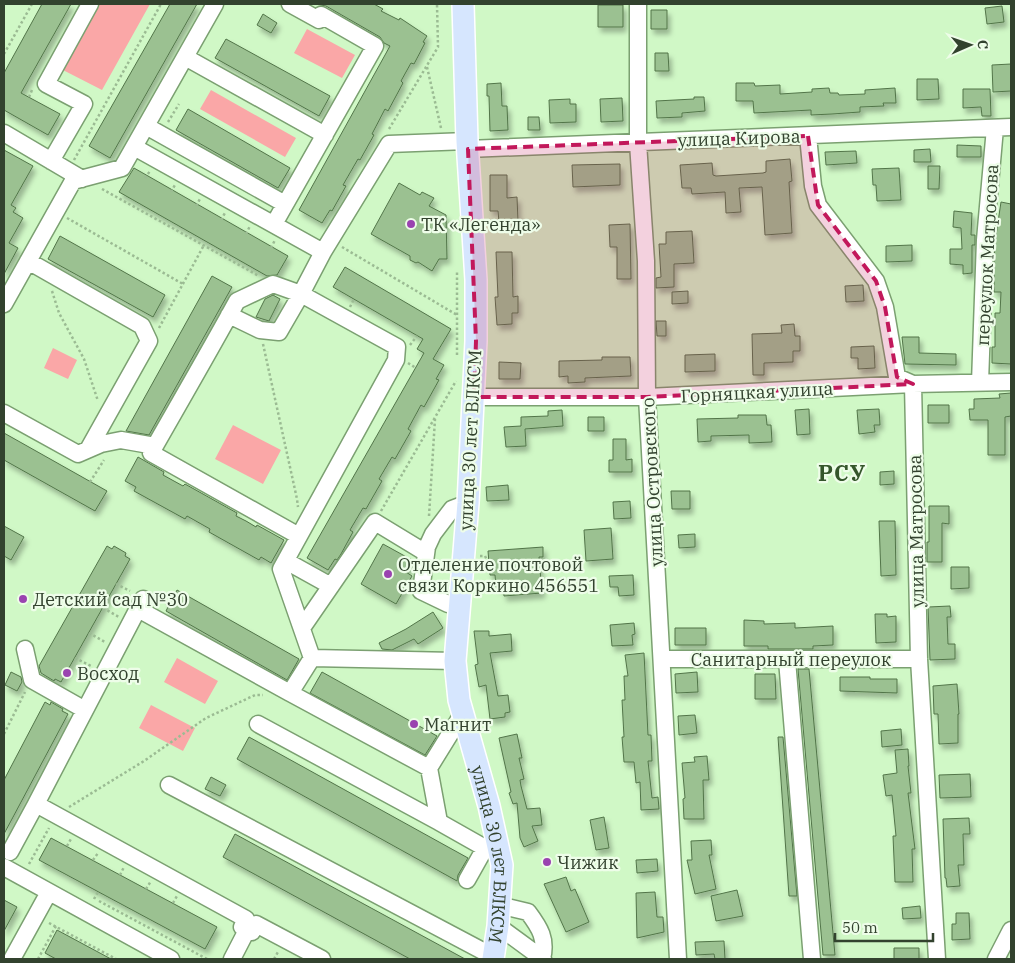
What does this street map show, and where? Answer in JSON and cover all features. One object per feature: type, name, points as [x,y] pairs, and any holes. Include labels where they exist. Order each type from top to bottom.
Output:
[{"type":"main road","name":"улица 30 лет ВЛКСМ","points":[[463,4],[467,145],[476,280],[465,392],[468,504],[455,661],[459,700],[496,834],[502,866],[494,958]]},
{"type":"street","points":[[51,161],[84,104],[46,84],[90,4]]},
{"type":"street","points":[[4,304],[72,181],[122,168],[215,4]]},
{"type":"street","points":[[274,224],[376,46],[321,15],[319,20],[290,4]]},
{"type":"street","name":"улица Островского","points":[[638,4],[638,142],[646,261],[647,397],[663,659],[678,959]]},
{"type":"street","points":[[185,57],[325,135]]},
{"type":"street","points":[[146,126],[285,204]]},
{"type":"street","name":"улица Кирова","points":[[329,248],[389,144],[444,143],[467,145],[638,142],[1003,128]]},
{"type":"street","name":"переулок Матросова","points":[[980,382],[984,240],[1003,128]]},
{"type":"street","points":[[4,133],[82,179]]},
{"type":"street","points":[[808,136],[813,186],[818,205],[876,280],[886,307],[897,377],[913,384]]},
{"type":"street","points":[[134,147],[274,224],[329,248],[279,332],[260,330],[229,315]]},
{"type":"street","points":[[28,261],[142,326],[149,341],[89,448]]},
{"type":"street","points":[[299,536],[151,453],[237,301],[273,284],[301,294],[397,347],[396,360],[281,569],[312,658]]},
{"type":"street","name":"Горняцкая улица","points":[[465,392],[647,397],[913,384],[1011,382]]},
{"type":"street","name":"улица Матросова","points":[[913,384],[918,659],[937,959]]},
{"type":"street","points":[[4,413],[78,454],[89,448],[121,440],[155,446]]},
{"type":"street","points":[[459,605],[448,604],[421,591],[426,553],[433,534],[452,509],[468,504]]},
{"type":"street","points":[[302,628],[375,522],[426,553]]},
{"type":"street","points":[[286,560],[331,586]]},
{"type":"street","points":[[171,959],[49,892],[7,860],[141,604],[290,693],[429,768]]},
{"type":"street","points":[[25,649],[32,680],[85,710]]},
{"type":"street","points":[[290,693],[312,658]]},
{"type":"street","points":[[312,658],[455,661]]},
{"type":"street","name":"Санитарный переулок","points":[[663,659],[918,659]]},
{"type":"street","points":[[787,660],[812,959]]},
{"type":"street","points":[[439,822],[429,768],[463,713]]},
{"type":"street","points":[[258,724],[485,848],[467,880]]},
{"type":"street","points":[[169,785],[494,958]]},
{"type":"street","points":[[36,804],[246,919],[242,927],[247,930],[252,932],[256,924],[322,959]]},
{"type":"street","points":[[12,959],[49,892]]},
{"type":"street","points":[[499,915],[528,912],[543,935],[545,947],[543,959]]},
{"type":"street","points":[[499,915],[543,959]]},
{"type":"street","points":[[232,959],[247,930]]},
{"type":"street","points":[[996,959],[1011,930]]},
{"type":"path","points":[[4,54],[32,4]]},
{"type":"path","points":[[68,170],[161,4]]},
{"type":"path","points":[[387,132],[438,47],[437,4]]},
{"type":"path","points":[[427,66],[444,143]]},
{"type":"path","points":[[28,97],[32,90]]},
{"type":"path","points":[[167,124],[179,104]]},
{"type":"path","points":[[82,179],[273,284]]},
{"type":"path","points":[[63,215],[183,284]]},
{"type":"path","points":[[158,329],[204,245]]},
{"type":"path","points":[[329,248],[457,315]]},
{"type":"path","points":[[457,266],[457,362]]},
{"type":"path","points":[[45,271],[58,313],[84,359],[105,420]]},
{"type":"path","points":[[260,330],[298,499],[298,508]]},
{"type":"path","points":[[404,342],[411,346],[417,336]]},
{"type":"path","points":[[375,522],[457,380],[465,392]]},
{"type":"path","points":[[428,520],[435,418]]},
{"type":"path","points":[[90,482],[115,441]]},
{"type":"path","points":[[89,633],[117,649]]},
{"type":"path","points":[[75,658],[104,674]]},
{"type":"path","points":[[4,734],[32,680]]},
{"type":"path","points":[[36,868],[29,864],[56,815],[144,761],[206,718],[255,695],[264,695]]},
{"type":"path","points":[[98,892],[94,899],[207,959]]},
{"type":"path","points":[[36,916],[116,959]]},
{"type":"path","points":[[38,959],[56,926]]},
{"type":"highlighted area","points":[[808,136],[818,205],[876,281],[885,307],[897,377],[913,384],[647,397],[474,397],[476,341],[468,149]]},
{"type":"shaded area","points":[[97,4],[150,4],[102,90],[61,69]]},
{"type":"shaded area","points":[[307,29],[355,55],[342,78],[294,53]]},
{"type":"shaded area","points":[[211,90],[296,138],[285,157],[200,109]]},
{"type":"shaded area","points":[[53,348],[77,360],[68,379],[44,368]]},
{"type":"shaded area","points":[[233,425],[281,450],[263,484],[215,459]]},
{"type":"shaded area","points":[[177,658],[218,681],[205,704],[164,682]]},
{"type":"shaded area","points":[[151,705],[195,728],[183,751],[139,728]]},
{"type":"building","points":[[42,4],[71,4],[21,93],[60,114],[48,135],[4,110],[4,73]]},
{"type":"building","points":[[170,4],[197,4],[110,158],[89,146]]},
{"type":"building","points":[[315,4],[374,4],[383,9],[381,11],[399,20],[400,18],[427,36],[414,64],[411,63],[401,81],[403,83],[388,111],[385,109],[372,134],[374,135],[343,185],[346,186],[332,211],[330,210],[322,223],[299,210],[390,46],[384,43],[380,37],[326,6]]},
{"type":"building","points":[[598,5],[623,5],[623,27],[598,27]]},
{"type":"building","points":[[1002,6],[1004,22],[987,24],[985,8]]},
{"type":"building","points":[[651,10],[667,10],[667,29],[651,29]]},
{"type":"building","points":[[263,14],[277,23],[271,33],[257,25]]},
{"type":"building","points":[[226,39],[330,96],[319,116],[215,58]]},
{"type":"building","points":[[655,53],[668,53],[669,71],[655,71]]},
{"type":"building","points":[[1011,64],[1011,91],[993,92],[992,65]]},
{"type":"building","points":[[917,79],[938,79],[939,99],[917,100]]},
{"type":"building","points":[[501,83],[502,106],[507,106],[508,130],[490,131],[487,84]]},
{"type":"building","points":[[736,83],[754,83],[755,86],[780,85],[780,94],[812,92],[812,89],[829,88],[830,93],[838,93],[839,95],[865,94],[865,90],[895,88],[896,103],[883,103],[884,106],[860,107],[860,112],[832,114],[811,115],[811,110],[754,113],[753,101],[736,101]]},
{"type":"building","points":[[963,89],[990,89],[991,116],[982,116],[981,107],[963,108]]},
{"type":"building","points":[[694,97],[704,97],[705,111],[682,113],[682,117],[657,118],[656,101],[694,99]]},
{"type":"building","points":[[622,98],[623,121],[601,122],[600,99]]},
{"type":"building","points":[[570,99],[570,104],[576,104],[576,122],[550,123],[549,100]]},
{"type":"building","points":[[188,109],[290,168],[278,188],[176,130]]},
{"type":"building","points":[[528,117],[539,117],[540,130],[528,130]]},
{"type":"building","points":[[957,145],[981,146],[981,157],[957,157]]},
{"type":"building","points":[[930,149],[931,162],[914,162],[914,150]]},
{"type":"building","points":[[4,150],[33,166],[11,205],[16,208],[13,212],[23,218],[9,243],[18,248],[4,274]]},
{"type":"building","points":[[856,151],[857,163],[826,165],[825,152]]},
{"type":"building","points":[[790,159],[792,181],[789,182],[792,233],[765,235],[762,187],[739,188],[741,212],[726,213],[725,192],[692,194],[691,188],[682,188],[680,165],[712,163],[713,175],[716,176],[763,173],[766,172],[766,161]]},
{"type":"building","points":[[620,164],[620,185],[573,187],[572,165]]},
{"type":"building","points":[[928,166],[940,166],[939,189],[928,189]]},
{"type":"building","points":[[134,168],[288,256],[277,275],[267,276],[119,192]]},
{"type":"building","points":[[899,168],[901,200],[877,201],[872,169]]},
{"type":"building","points":[[490,175],[507,175],[507,198],[517,197],[518,221],[499,222],[498,211],[490,211]]},
{"type":"building","name":"ТК «Легенда»","points":[[399,183],[420,195],[422,192],[434,198],[429,206],[446,215],[447,259],[439,259],[432,271],[418,262],[410,260],[410,256],[371,234]]},
{"type":"building","points":[[1001,202],[1011,204],[1011,364],[992,363],[992,347],[995,347],[995,313],[1000,313],[1001,292],[994,292],[994,261]]},
{"type":"building","points":[[954,211],[972,213],[971,235],[975,235],[975,245],[972,245],[972,273],[963,274],[963,265],[950,264],[950,249],[962,249],[961,228],[953,227]]},
{"type":"building","points":[[630,224],[631,279],[617,279],[617,247],[610,247],[609,225]]},
{"type":"building","points":[[692,231],[694,263],[674,264],[674,287],[656,288],[656,278],[661,277],[659,244],[666,244],[666,232]]},
{"type":"building","points":[[60,236],[165,295],[153,317],[48,259]]},
{"type":"building","points":[[912,245],[912,261],[886,262],[886,246]]},
{"type":"building","points":[[496,252],[512,252],[513,297],[518,296],[518,313],[512,313],[512,324],[497,325],[495,297],[498,297]]},
{"type":"building","points":[[345,267],[451,329],[433,359],[444,365],[436,379],[439,380],[424,407],[421,405],[408,429],[411,431],[395,459],[392,457],[379,479],[382,481],[366,509],[363,508],[350,530],[353,532],[341,554],[337,560],[335,559],[328,570],[307,558],[424,353],[417,349],[423,339],[333,287]]},
{"type":"building","points":[[212,276],[232,287],[149,435],[126,431]]},
{"type":"building","points":[[863,285],[864,301],[846,302],[845,286]]},
{"type":"building","points":[[688,291],[688,303],[672,304],[672,292]]},
{"type":"building","points":[[273,295],[280,299],[269,321],[256,317],[265,299]]},
{"type":"building","points":[[656,321],[666,321],[666,336],[657,336]]},
{"type":"building","points":[[794,324],[795,336],[800,336],[800,351],[793,351],[793,362],[764,363],[764,375],[753,375],[752,334],[782,333],[781,325]]},
{"type":"building","points":[[902,337],[919,337],[919,353],[956,354],[956,365],[905,364]]},
{"type":"building","points":[[874,346],[875,368],[858,369],[858,358],[851,358],[851,347]]},
{"type":"building","points":[[715,354],[715,371],[685,372],[685,355]]},
{"type":"building","points":[[602,357],[630,357],[631,376],[585,378],[585,382],[568,383],[568,376],[559,377],[559,361],[602,360]]},
{"type":"building","points":[[499,362],[521,363],[520,379],[499,379]]},
{"type":"building","points":[[1011,393],[1011,416],[1005,417],[1005,455],[988,455],[988,420],[970,420],[969,409],[974,409],[974,399],[1000,398],[999,394]]},
{"type":"building","points":[[928,405],[949,405],[949,423],[928,423]]},
{"type":"building","points":[[809,409],[810,434],[797,435],[795,410]]},
{"type":"building","points":[[879,409],[880,425],[874,425],[875,432],[859,434],[857,410]]},
{"type":"building","points":[[562,410],[563,426],[525,429],[526,446],[506,447],[504,427],[521,426],[521,417],[548,416],[548,411]]},
{"type":"building","points":[[738,415],[766,415],[767,425],[771,425],[772,442],[749,443],[749,435],[711,436],[711,441],[698,442],[697,419],[738,418]]},
{"type":"building","points":[[588,417],[604,417],[604,431],[588,431]]},
{"type":"building","points":[[4,433],[107,491],[95,511],[4,460]]},
{"type":"building","points":[[613,439],[626,439],[626,460],[632,459],[632,472],[609,472],[609,460],[613,460]]},
{"type":"building","points":[[138,457],[164,472],[163,475],[183,486],[185,484],[237,513],[236,516],[284,540],[271,563],[261,557],[259,560],[209,532],[210,529],[187,516],[185,519],[134,491],[136,487],[125,481]]},
{"type":"building","points":[[894,471],[894,484],[880,485],[880,472]]},
{"type":"building","points":[[508,485],[509,500],[487,501],[486,487]]},
{"type":"building","points":[[671,491],[690,491],[690,509],[672,509]]},
{"type":"building","points":[[630,501],[631,518],[614,519],[613,502]]},
{"type":"building","points":[[929,506],[949,506],[949,524],[942,523],[942,562],[927,562]]},
{"type":"building","points":[[879,521],[895,521],[896,575],[881,576]]},
{"type":"building","points":[[4,526],[24,537],[11,560],[4,556]]},
{"type":"building","points":[[611,528],[613,559],[586,561],[584,530]]},
{"type":"building","points":[[695,534],[695,547],[679,548],[678,535]]},
{"type":"building","name":"Отделение почтовой связи Коркино 456551","points":[[383,544],[412,560],[406,572],[412,576],[396,604],[361,584]]},
{"type":"building","points":[[107,546],[112,549],[114,546],[126,553],[125,556],[130,559],[61,682],[55,679],[54,681],[41,673],[39,666]]},
{"type":"building","points":[[543,547],[543,557],[539,557],[542,593],[504,596],[503,587],[496,587],[495,575],[490,575],[488,551]]},
{"type":"building","points":[[951,567],[969,567],[969,588],[951,589]]},
{"type":"building","points":[[633,575],[634,595],[619,596],[618,587],[610,587],[609,576]]},
{"type":"building","points":[[177,590],[299,659],[287,680],[166,611],[168,607],[166,605]]},
{"type":"building","points":[[950,606],[951,617],[947,617],[948,644],[955,644],[955,659],[930,660],[928,607]]},
{"type":"building","points":[[433,612],[443,628],[418,644],[414,639],[392,650],[382,649],[379,643]]},
{"type":"building","points":[[875,614],[887,614],[887,617],[896,616],[896,642],[876,643]]},
{"type":"building","points":[[744,620],[764,621],[764,624],[795,623],[795,628],[833,626],[833,645],[813,646],[813,649],[768,649],[768,646],[744,646]]},
{"type":"building","points":[[634,623],[633,645],[612,646],[610,625]]},
{"type":"building","points":[[675,628],[706,628],[706,645],[675,645]]},
{"type":"building","points":[[474,631],[489,631],[489,636],[511,634],[512,651],[490,653],[498,696],[508,695],[510,712],[505,713],[505,717],[490,719],[486,685],[479,687],[475,665],[478,664]]},
{"type":"building","points":[[644,653],[648,735],[651,735],[652,761],[648,761],[652,798],[658,797],[659,809],[641,810],[640,782],[636,783],[634,762],[624,762],[622,700],[625,700],[624,676],[628,676],[625,655]]},
{"type":"building","points":[[798,669],[809,669],[835,955],[823,955]]},
{"type":"building","points":[[11,672],[21,677],[22,682],[17,691],[5,685]]},
{"type":"building","points":[[322,672],[437,736],[425,755],[310,693]]},
{"type":"building","points":[[697,672],[698,692],[676,693],[675,674]]},
{"type":"building","points":[[755,674],[775,674],[776,699],[755,699]]},
{"type":"building","points":[[840,677],[897,679],[897,693],[840,691]]},
{"type":"building","points":[[957,684],[958,743],[939,744],[938,714],[934,714],[933,686]]},
{"type":"building","points":[[45,702],[50,705],[51,702],[68,714],[4,834],[4,780]]},
{"type":"building","points":[[695,715],[697,733],[679,735],[678,716]]},
{"type":"building","points":[[901,729],[902,745],[882,747],[881,731]]},
{"type":"building","points":[[517,734],[522,758],[519,758],[524,779],[520,780],[527,809],[540,808],[542,825],[532,826],[538,841],[524,847],[520,838],[517,803],[513,804],[509,793],[511,792],[499,738]]},
{"type":"building","points":[[249,737],[468,858],[458,875],[457,881],[237,759]]},
{"type":"building","points":[[778,737],[783,737],[797,896],[789,896]]},
{"type":"building","points":[[908,749],[911,793],[908,793],[915,849],[912,849],[913,882],[895,882],[893,836],[896,836],[892,795],[886,796],[883,775],[897,773],[895,750]]},
{"type":"building","points":[[707,756],[709,780],[703,780],[704,819],[684,819],[683,799],[685,798],[682,763],[695,762],[694,757]]},
{"type":"building","points":[[970,774],[971,797],[940,798],[939,775]]},
{"type":"building","points":[[211,777],[226,785],[220,796],[205,789]]},
{"type":"building","points":[[604,817],[609,848],[596,850],[590,820]]},
{"type":"building","points":[[969,818],[970,834],[963,834],[964,865],[958,865],[960,886],[947,887],[943,819]]},
{"type":"building","points":[[235,834],[465,959],[410,959],[223,857]]},
{"type":"building","points":[[51,838],[217,927],[205,949],[39,860]]},
{"type":"building","points":[[711,840],[712,855],[709,855],[716,889],[695,894],[687,860],[692,860],[691,841]]},
{"type":"building","points":[[657,859],[658,871],[637,873],[636,860]]},
{"type":"building","points":[[566,877],[571,891],[575,889],[589,922],[566,932],[544,884]]},
{"type":"building","points":[[737,890],[743,916],[716,921],[711,896]]},
{"type":"building","points":[[655,892],[657,917],[663,917],[664,932],[637,938],[636,893]]},
{"type":"building","points":[[4,900],[17,907],[4,931]]},
{"type":"building","points":[[920,906],[921,918],[903,919],[902,908]]},
{"type":"building","points":[[956,913],[969,913],[970,939],[952,940],[952,924],[956,924]]},
{"type":"building","points":[[57,930],[111,959],[56,959],[45,953]]},
{"type":"building","points":[[724,941],[725,959],[715,959],[714,954],[696,955],[695,942]]},
{"type":"building","points":[[894,948],[919,948],[919,959],[894,959]]},
{"type":"place","name":"ТК «Легенда»","points":[[411,224]]},
{"type":"place","name":"Отделение почтовой связи Коркино 456551","points":[[388,574]]},
{"type":"place","name":"Детский сад №30","points":[[23,599]]},
{"type":"place","name":"Восход","points":[[67,673]]},
{"type":"place","name":"Магнит","points":[[414,724]]},
{"type":"place","name":"Чижик","points":[[547,862]]},
{"type":"district","name":"РСУ","points":[[842,472]]}]
